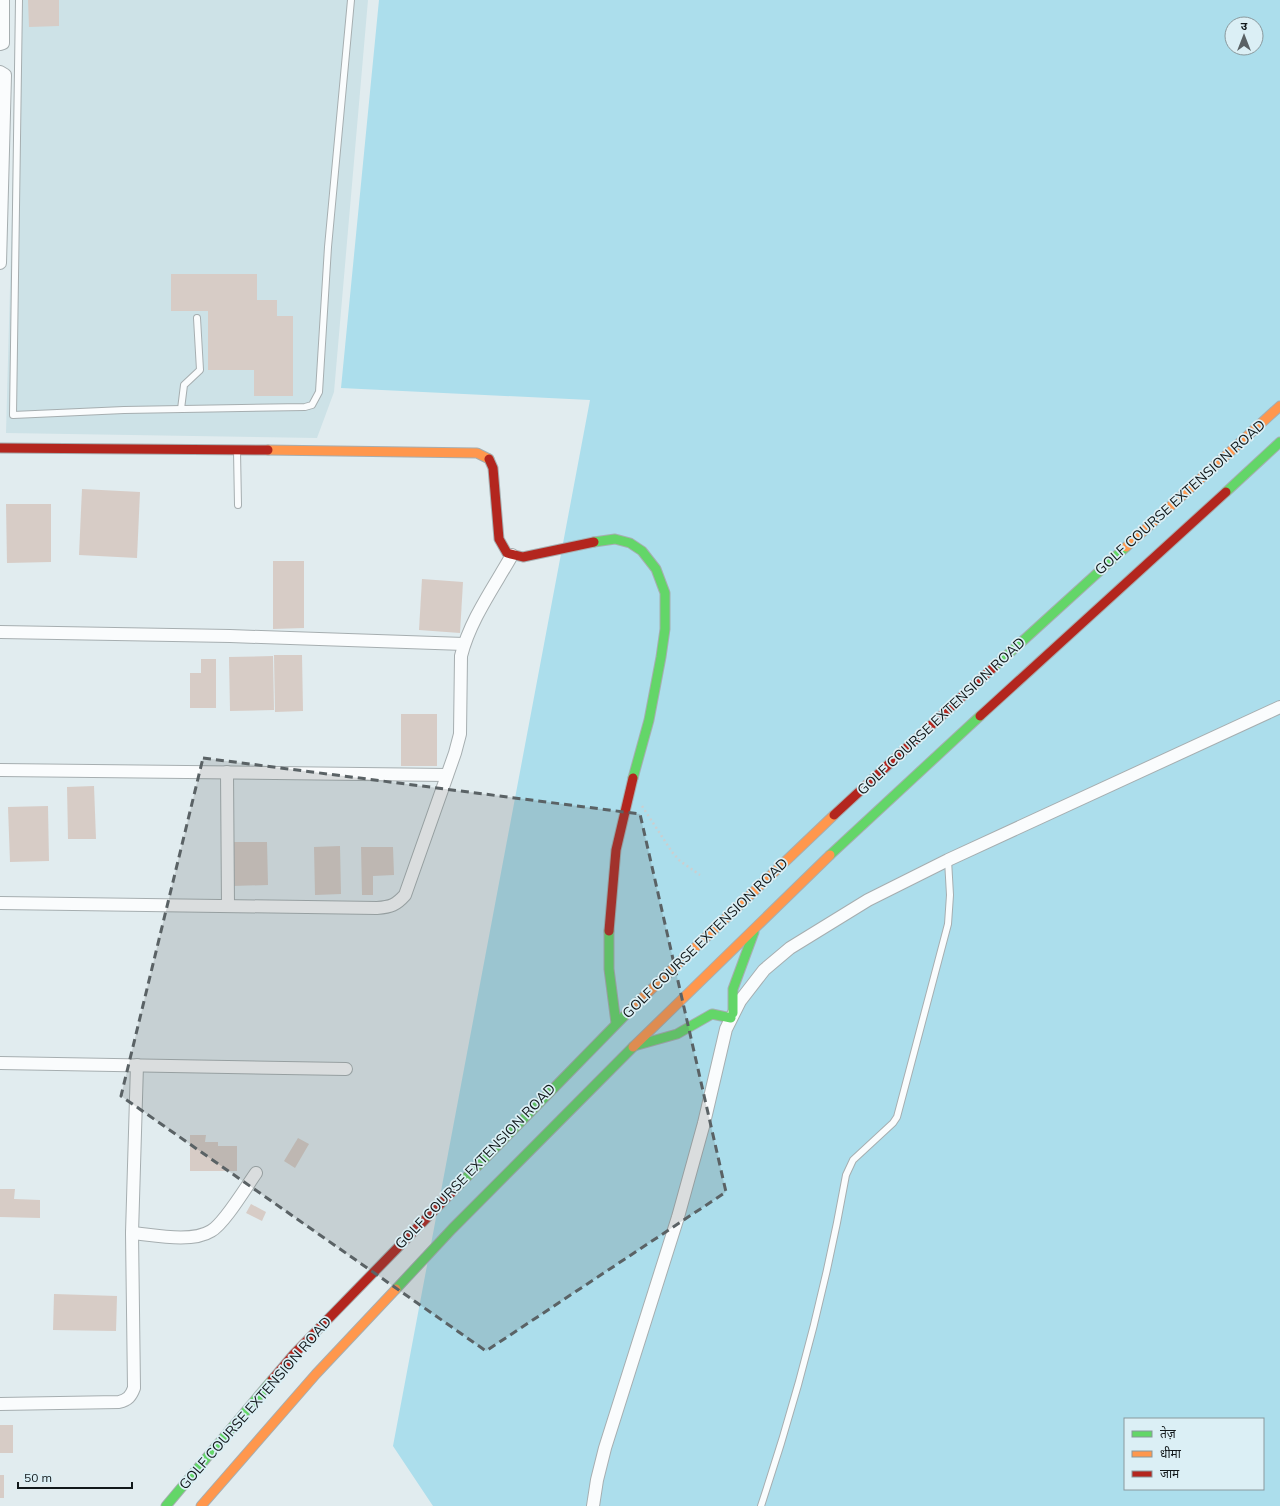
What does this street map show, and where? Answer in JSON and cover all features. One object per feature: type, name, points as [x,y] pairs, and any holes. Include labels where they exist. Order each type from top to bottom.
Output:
[{"type":"main road","name":"GOLF COURSE EXTENSION ROAD","points":[[166,1506],[294,1354],[616,1023],[801,851],[1038,625],[1280,406]]},
{"type":"main road","name":"GOLF COURSE EXTENSION ROAD","points":[[202,1506],[225,1477],[473,1198],[633,1046],[757,925],[815,865],[1280,442]]},
{"type":"main road","points":[[0,448],[237,451],[420,451],[478,453],[489,459],[493,468],[499,539],[507,553],[523,557],[615,539],[630,544],[642,551],[656,569],[662,581],[666,603],[665,629],[649,720],[618,835],[608,949],[608,970],[616,1023]]},
{"type":"main road","points":[[633,1046],[677,1034],[712,1014],[732,1015],[732,996],[735,980],[757,925]]},
{"type":"main road","points":[[459,1184],[473,1198]]},
{"type":"street","points":[[0,44],[3,44],[3,0]]},
{"type":"street","points":[[0,72],[5,75],[5,86],[0,263]]},
{"type":"street","points":[[0,903],[377,908],[392,907],[397,904],[405,895],[460,734],[460,668],[464,644],[478,614],[512,555]]},
{"type":"street","points":[[0,632],[230,636],[464,644]]},
{"type":"street","points":[[594,1506],[601,1462],[678,1217],[704,1123],[723,1039],[732,1015],[746,993],[764,970],[790,948],[868,900],[948,860],[1280,707]]},
{"type":"street","points":[[0,770],[447,775]]},
{"type":"street","points":[[227,772],[228,906]]},
{"type":"street","points":[[0,1063],[346,1069]]},
{"type":"street","points":[[0,1404],[119,1402],[131,1396],[134,1388],[132,1233],[137,1066]]},
{"type":"street","points":[[132,1233],[189,1237],[200,1236],[212,1231],[256,1173]]},
{"type":"lane","points":[[20,0],[13,415],[181,409],[304,407],[312,405],[319,392],[328,247],[351,0]]},
{"type":"lane","points":[[181,409],[184,385],[200,370],[197,318]]},
{"type":"lane","points":[[237,451],[238,505]]},
{"type":"lane","points":[[761,1506],[797,1391],[825,1283],[848,1169],[858,1154],[890,1126],[897,1117],[948,924],[950,895],[948,860]]},
{"type":"path","points":[[631,788],[672,852],[680,862],[700,875]]},
{"type":"highlighted area","points":[[203,758],[640,814],[726,1192],[486,1351],[121,1096]]},
{"type":"shaded area","points":[[17,0],[368,0],[334,392],[317,438],[6,433]]},
{"type":"shaded area","points":[[379,0],[1280,0],[1280,1506],[433,1506],[393,1446],[590,400],[341,388]]},
{"type":"building","points":[[28,0],[59,0],[59,26],[29,27]]},
{"type":"building","points":[[171,274],[257,274],[257,300],[277,300],[277,316],[293,316],[293,396],[254,396],[254,370],[208,370],[208,311],[171,311]]},
{"type":"building","points":[[82,489],[140,492],[137,558],[79,555]]},
{"type":"building","points":[[6,504],[51,504],[51,562],[7,563]]},
{"type":"building","points":[[273,561],[304,561],[304,628],[273,629]]},
{"type":"building","points":[[422,579],[463,582],[460,633],[419,630]]},
{"type":"building","points":[[274,655],[302,655],[303,711],[275,712]]},
{"type":"building","points":[[273,656],[274,710],[230,711],[229,657]]},
{"type":"building","points":[[201,659],[216,659],[216,708],[190,708],[190,673],[201,673]]},
{"type":"building","points":[[401,714],[437,714],[437,766],[401,766]]},
{"type":"building","points":[[94,786],[96,839],[68,839],[67,787]]},
{"type":"building","points":[[48,806],[49,861],[10,862],[8,807]]},
{"type":"building","points":[[231,842],[267,842],[268,885],[232,886]]},
{"type":"building","points":[[340,846],[341,894],[315,895],[314,847]]},
{"type":"building","points":[[361,847],[393,847],[394,875],[373,876],[373,895],[362,895]]},
{"type":"building","points":[[190,1135],[206,1135],[205,1142],[218,1142],[218,1146],[237,1146],[237,1171],[190,1171]]},
{"type":"building","points":[[298,1138],[309,1144],[295,1168],[284,1161]]},
{"type":"building","points":[[0,1189],[15,1189],[14,1199],[40,1200],[40,1218],[0,1217]]},
{"type":"building","points":[[251,1204],[266,1212],[262,1221],[246,1213]]},
{"type":"building","points":[[54,1294],[117,1296],[116,1331],[53,1330]]},
{"type":"building","points":[[0,1425],[13,1425],[13,1453],[0,1453]]},
{"type":"building","points":[[0,1475],[4,1475],[4,1498],[0,1498]]},
{"type":"traffic: fast","points":[[1226,492],[1280,442]]},
{"type":"traffic: fast","points":[[594,542],[615,539],[630,543],[642,551],[656,569],[665,593],[665,629],[661,657],[649,720],[633,778]]},
{"type":"traffic: fast","points":[[994,667],[1126,547]]},
{"type":"traffic: fast","points":[[830,855],[980,716]]},
{"type":"traffic: fast","points":[[609,931],[609,969],[616,1023]]},
{"type":"traffic: fast","points":[[733,1013],[733,989],[754,932]]},
{"type":"traffic: fast","points":[[454,1190],[636,1004]]},
{"type":"traffic: fast","points":[[634,1046],[677,1034],[712,1014],[731,1018]]},
{"type":"traffic: fast","points":[[396,1289],[452,1229],[633,1047]]},
{"type":"traffic: fast","points":[[166,1506],[272,1380]]},
{"type":"traffic: slow","points":[[1126,547],[1280,406]]},
{"type":"traffic: slow","points":[[268,450],[477,453],[489,459]]},
{"type":"traffic: slow","points":[[636,1004],[834,815]]},
{"type":"traffic: slow","points":[[633,1047],[830,855]]},
{"type":"traffic: slow","points":[[201,1506],[316,1374],[396,1289]]},
{"type":"traffic: jam","points":[[0,448],[268,450]]},
{"type":"traffic: jam","points":[[489,459],[493,468],[499,539],[507,553],[523,557],[594,542]]},
{"type":"traffic: jam","points":[[980,716],[1226,492]]},
{"type":"traffic: jam","points":[[834,815],[994,667]]},
{"type":"traffic: jam","points":[[609,931],[616,850],[633,778]]},
{"type":"traffic: jam","points":[[272,1380],[294,1354],[454,1190]]}]
